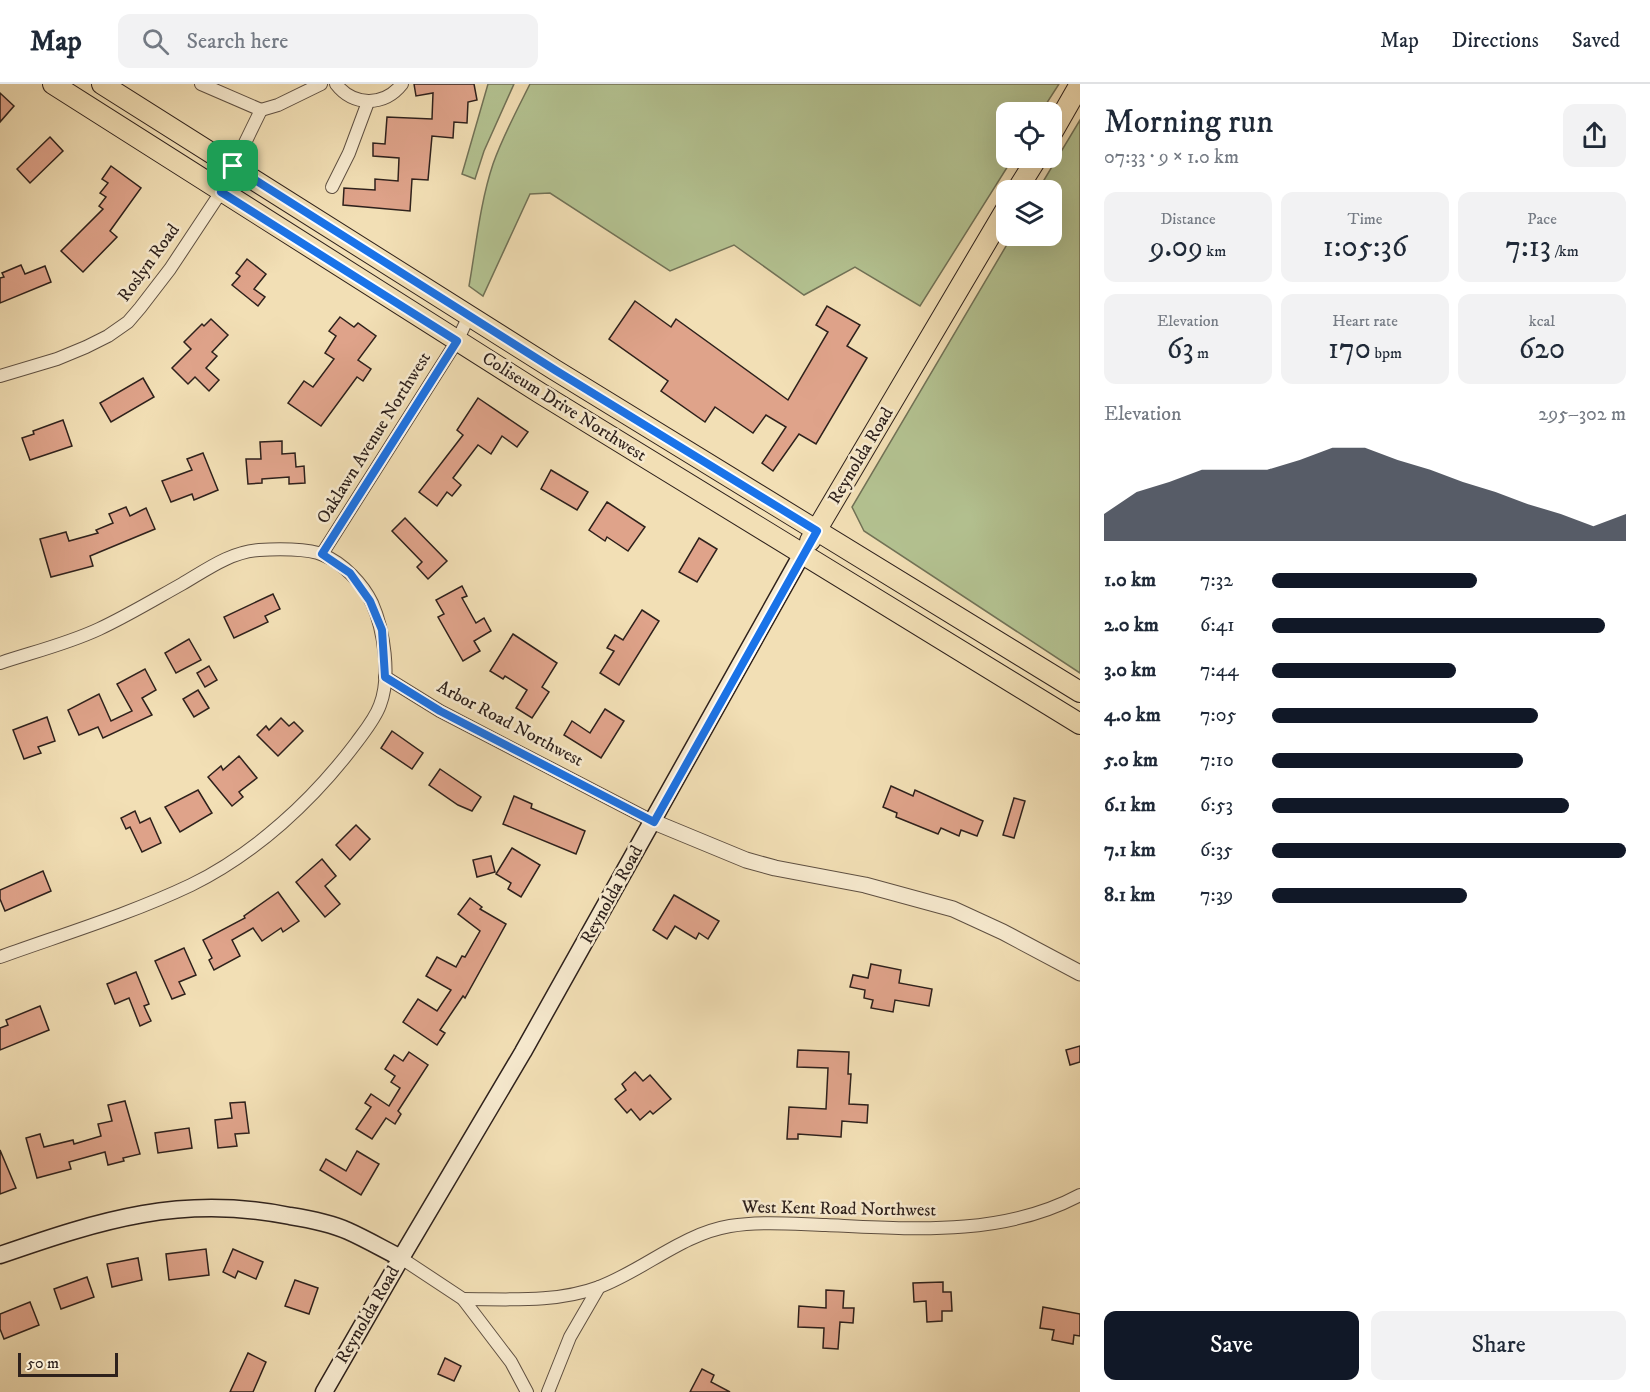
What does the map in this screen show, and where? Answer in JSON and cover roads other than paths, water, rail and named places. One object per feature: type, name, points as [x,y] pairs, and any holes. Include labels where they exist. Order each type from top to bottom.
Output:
[{"type":"main road","name":"Coliseum Drive Northwest","points":[[53,84],[457,341],[1080,724]]},
{"type":"main road","name":"Coliseum Drive Northwest","points":[[102,84],[469,315],[1080,692]]},
{"type":"main road","points":[[1062,116],[1080,84]]},
{"type":"main road","name":"Reynolda Road","points":[[324,1392],[524,1052],[802,554],[996,226]]},
{"type":"main road","points":[[0,1255],[139,1213],[207,1207],[274,1212],[311,1220],[346,1230],[401,1258]]},
{"type":"street","points":[[201,84],[261,110],[278,105],[321,84]]},
{"type":"street","points":[[336,84],[351,98],[368,102],[386,98],[402,84]]},
{"type":"street","points":[[332,187],[349,153],[368,102]]},
{"type":"street","name":"Roslyn Road","points":[[0,376],[57,359],[86,347],[108,336],[128,322],[170,268],[221,192],[261,110]]},
{"type":"street","name":"Oaklawn Avenue Northwest","points":[[322,554],[457,341],[469,315]]},
{"type":"street","points":[[0,663],[98,630],[238,554],[257,550],[288,549],[322,554],[350,573],[370,601],[382,630],[385,677],[381,705],[346,756],[287,819],[263,838],[218,870],[191,885],[128,911],[0,957]]},
{"type":"street","name":"Arbor Road Northwest","points":[[385,677],[440,711],[654,822],[746,860],[775,868],[865,885],[953,909],[1003,932],[1080,973]]},
{"type":"street","name":"West Kent Road Northwest","points":[[464,1299],[571,1296],[622,1277],[665,1252],[710,1231],[728,1226],[783,1223],[923,1229],[968,1227],[1023,1218],[1046,1211],[1080,1195]]},
{"type":"street","points":[[401,1258],[464,1299],[511,1362],[527,1392]]},
{"type":"street","points":[[548,1392],[570,1337],[599,1287]]}]
